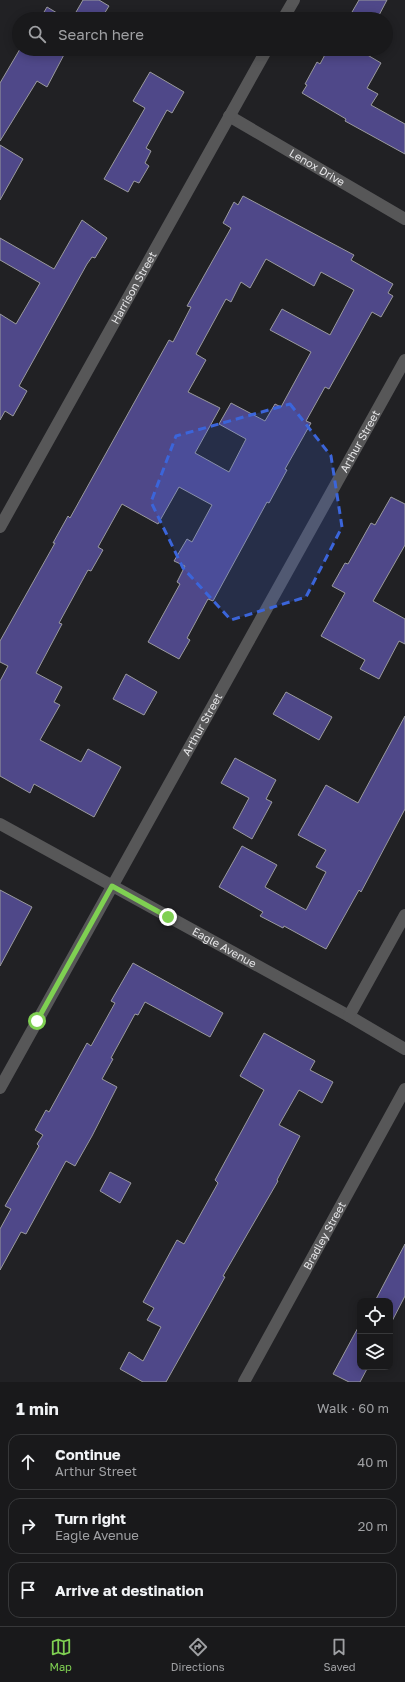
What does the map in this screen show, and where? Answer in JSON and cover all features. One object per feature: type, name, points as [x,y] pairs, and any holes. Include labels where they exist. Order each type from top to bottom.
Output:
[{"type":"street","points":[[287,12],[294,0]]},
{"type":"street","name":"Harrison Street","points":[[0,527],[263,56]]},
{"type":"street","name":"Lenox Drive","points":[[229,116],[405,219]]},
{"type":"street","name":"Arthur Street","points":[[0,1088],[405,360]]},
{"type":"street","name":"Eagle Avenue","points":[[0,824],[349,1016],[405,1049]]},
{"type":"street","points":[[349,1016],[405,915]]},
{"type":"street","name":"Bradley Street","points":[[244,1382],[405,1090]]},
{"type":"highlighted area","points":[[290,404],[331,456],[342,527],[306,597],[231,620],[183,568],[151,502],[176,436]]},
{"type":"building","points":[[83,0],[99,0],[109,6],[105,12],[76,12]]},
{"type":"building","points":[[359,0],[387,0],[381,12],[352,12]]},
{"type":"building","points":[[47,7],[55,12],[44,12]]},
{"type":"building","points":[[16,56],[63,56],[47,87],[37,81],[0,141],[0,83]]},
{"type":"building","points":[[324,56],[369,56],[381,63],[367,88],[378,94],[371,105],[405,124],[405,154],[345,121],[346,119],[302,93],[307,85],[305,84],[317,62],[320,64]]},
{"type":"building","points":[[150,72],[184,92],[172,113],[167,110],[146,148],[151,151],[145,163],[149,166],[139,183],[134,181],[128,192],[104,179],[145,108],[133,101]]},
{"type":"building","points":[[0,145],[23,159],[0,200]]},
{"type":"building","points":[[243,196],[354,255],[351,260],[393,284],[388,293],[393,296],[381,317],[372,312],[329,389],[325,387],[306,421],[311,423],[285,469],[287,470],[269,503],[267,502],[213,601],[208,599],[187,638],[190,640],[179,659],[148,642],[180,584],[177,582],[185,566],[174,561],[187,539],[192,542],[212,505],[179,487],[158,524],[122,504],[98,547],[103,550],[91,571],[88,570],[59,623],[62,624],[36,673],[62,687],[54,702],[60,705],[40,740],[81,762],[88,749],[121,767],[94,817],[34,784],[30,793],[0,776],[0,681],[8,666],[0,662],[0,641],[55,543],[53,543],[68,516],[70,518],[169,340],[173,342],[191,307],[187,306],[231,228],[223,223],[234,202],[238,205]],"holes":[[[266,259],[314,286],[321,272],[354,290],[330,335],[282,309],[270,330],[311,352],[281,407],[275,404],[265,421],[231,403],[219,424],[246,439],[229,472],[195,453],[220,408],[188,392],[206,360],[196,354],[226,299],[231,302],[241,282],[250,288]]]},
{"type":"building","points":[[82,220],[107,238],[95,258],[92,257],[87,264],[19,386],[27,391],[13,416],[5,411],[0,420],[0,314],[16,324],[40,283],[0,260],[0,238],[54,269]]},
{"type":"building","points":[[391,497],[405,504],[405,545],[373,601],[405,619],[405,644],[399,641],[379,679],[360,669],[365,660],[321,636],[345,593],[332,586],[345,563],[348,564],[371,523],[375,525]]},
{"type":"building","points":[[126,674],[157,692],[144,715],[113,699]]},
{"type":"building","points":[[286,692],[332,717],[319,740],[273,714]]},
{"type":"building","points":[[405,716],[405,809],[361,892],[359,890],[326,949],[284,926],[283,928],[260,916],[263,912],[219,887],[242,846],[277,865],[265,887],[306,910],[326,872],[316,867],[326,850],[298,835],[326,785],[358,803]]},
{"type":"building","points":[[235,758],[276,780],[266,799],[272,802],[252,839],[233,828],[249,798],[221,783]]},
{"type":"building","points":[[0,890],[32,907],[0,966]]},
{"type":"building","points":[[133,963],[223,1013],[210,1037],[145,1002],[138,1015],[135,1014],[111,1058],[113,1059],[102,1079],[117,1087],[92,1136],[75,1166],[66,1161],[26,1234],[21,1232],[0,1270],[0,1229],[11,1209],[5,1206],[39,1146],[37,1144],[43,1135],[35,1130],[46,1110],[49,1112],[87,1043],[91,1046],[115,1003],[111,1001]]},
{"type":"building","points":[[264,1033],[315,1061],[310,1070],[333,1082],[322,1103],[299,1090],[279,1125],[300,1136],[277,1180],[278,1181],[223,1276],[225,1277],[166,1382],[143,1382],[120,1369],[129,1352],[143,1361],[161,1327],[147,1320],[154,1308],[143,1302],[177,1240],[184,1244],[218,1183],[215,1180],[264,1090],[240,1076]]},
{"type":"building","points":[[110,1172],[131,1183],[120,1203],[100,1191]]},
{"type":"building","points":[[405,1244],[405,1296],[393,1319],[393,1298],[377,1298]]},
{"type":"building","points":[[357,1330],[357,1370],[366,1370],[360,1382],[349,1382],[333,1374]]},
{"type":"route","points":[[37,1021],[112,886],[168,917]]}]
